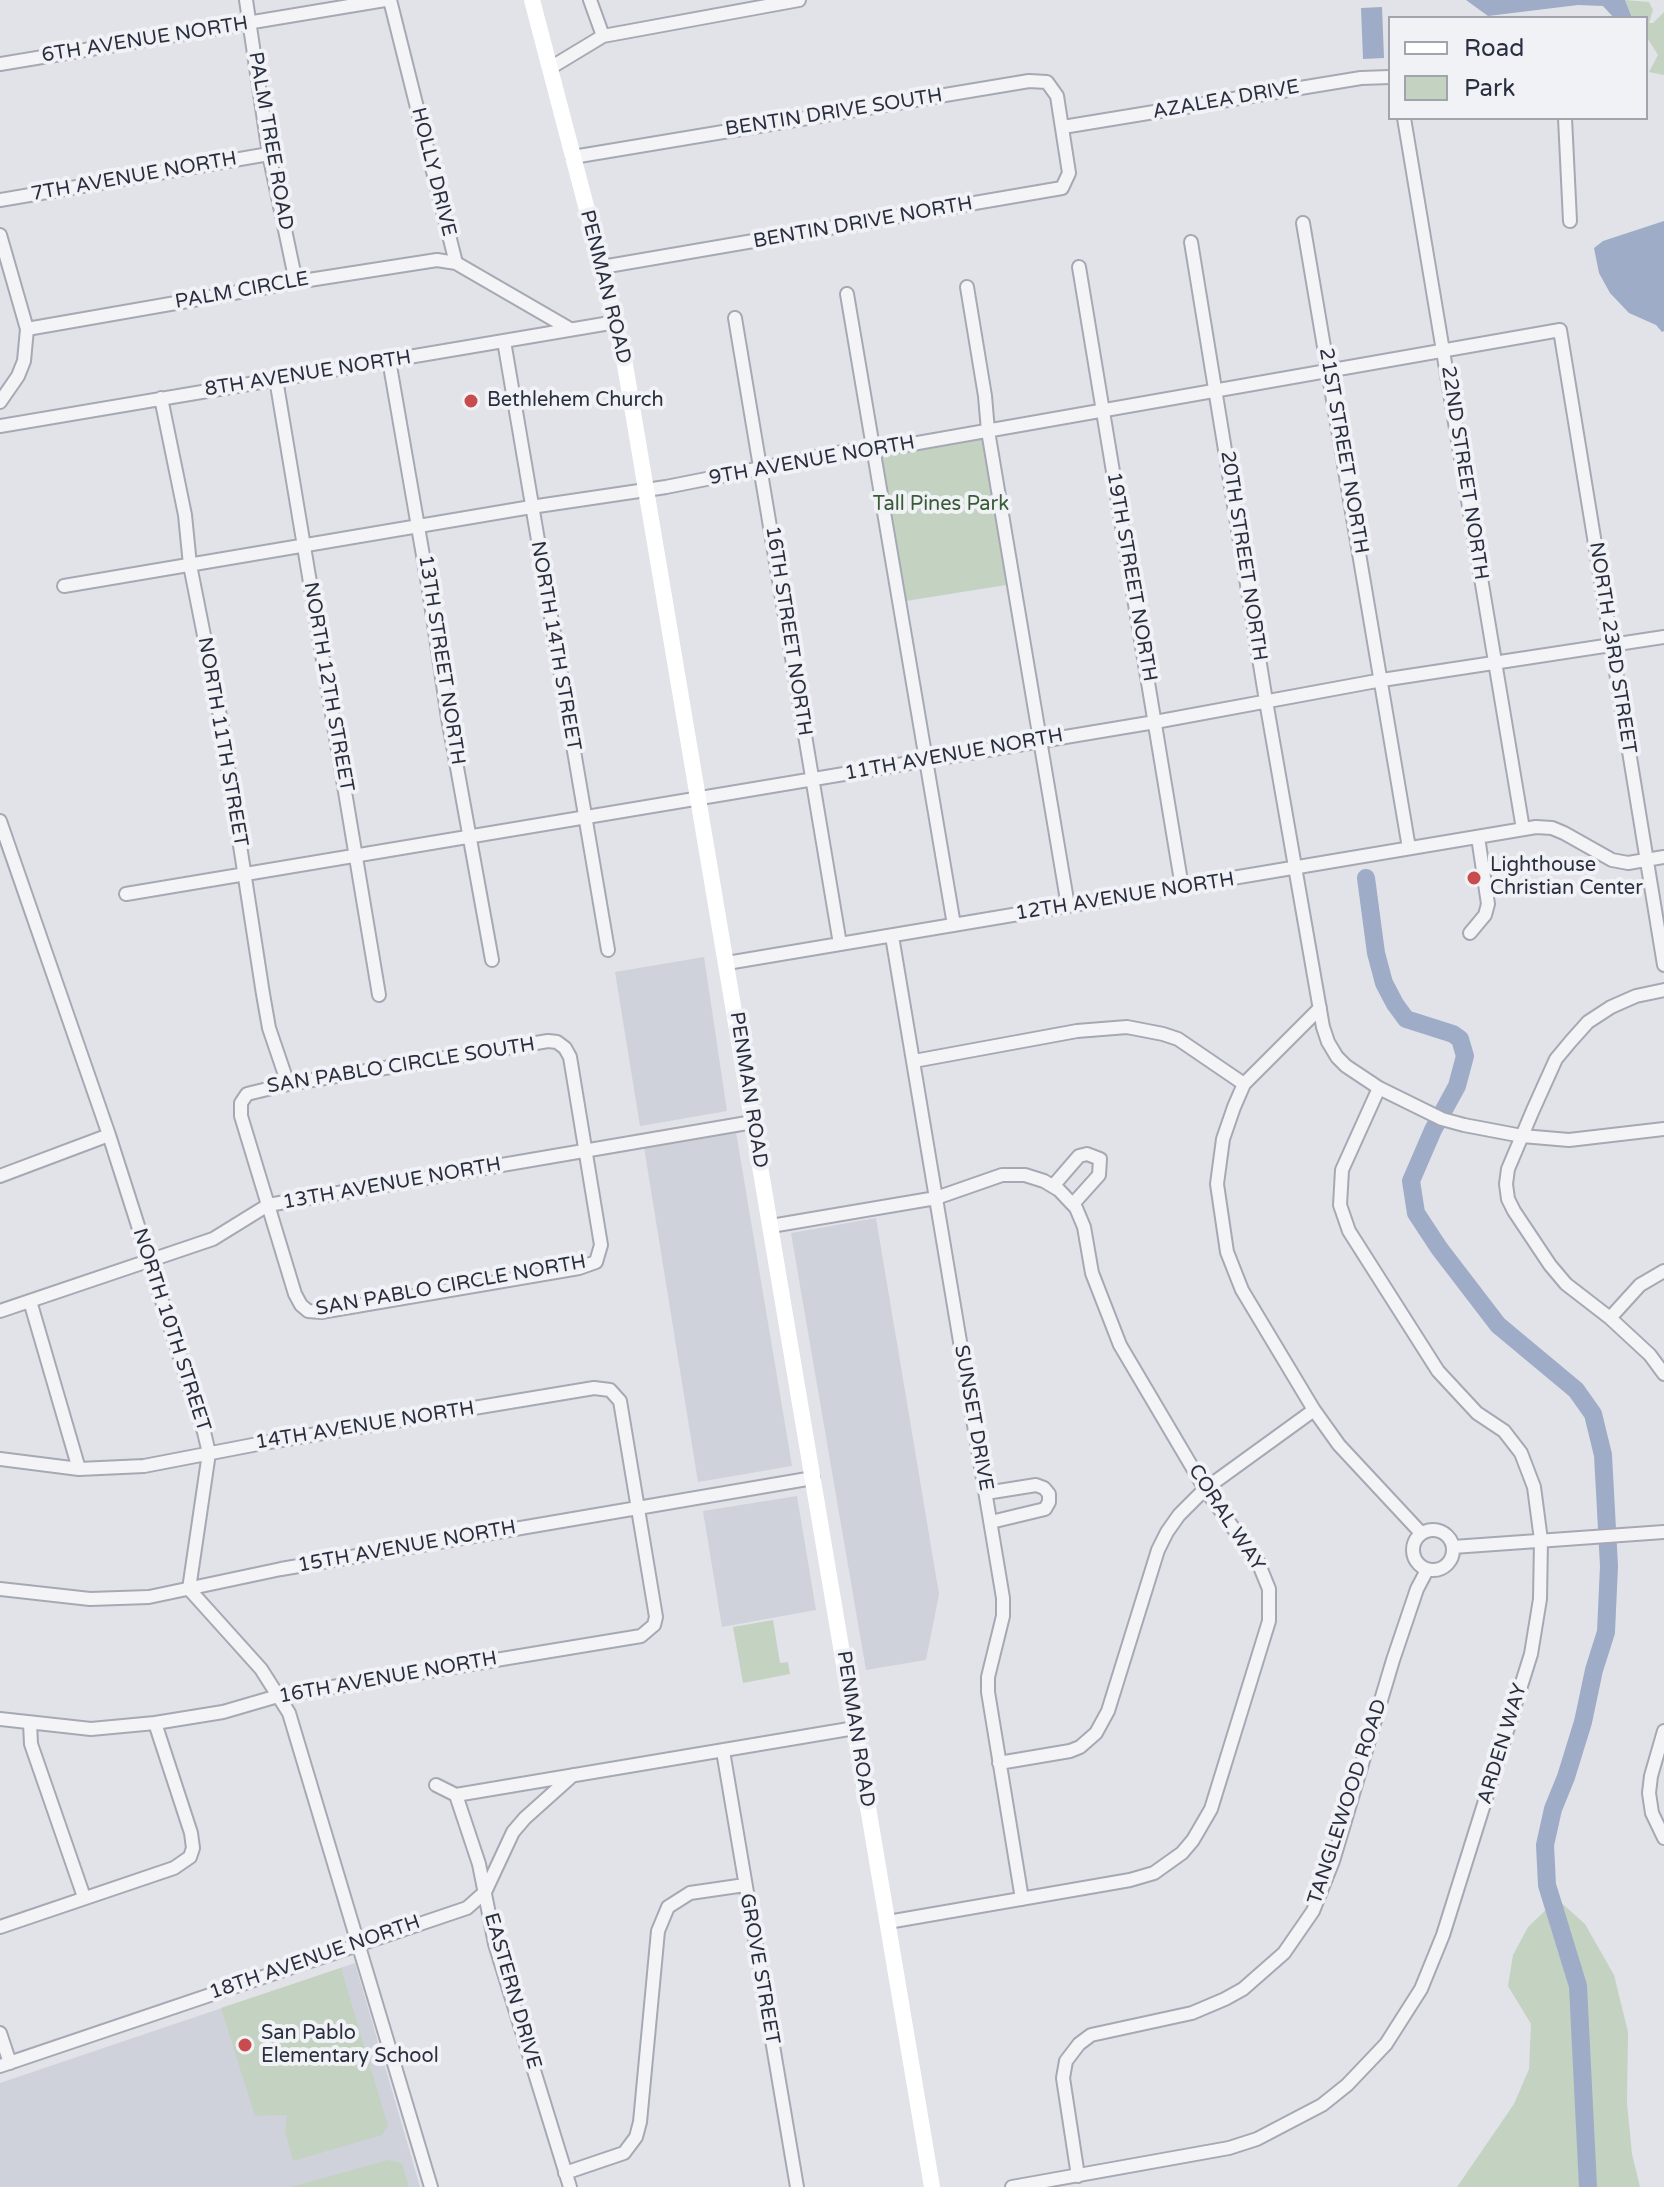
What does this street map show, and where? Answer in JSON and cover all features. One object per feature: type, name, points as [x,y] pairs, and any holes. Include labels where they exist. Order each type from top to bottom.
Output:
[{"type":"street","name":"PALM TREE ROAD","points":[[246,0],[269,154],[296,282]]},
{"type":"street","name":"6TH AVENUE NORTH","points":[[0,64],[388,0]]},
{"type":"street","name":"HOLLY DRIVE","points":[[388,0],[456,263],[570,329]]},
{"type":"street","name":"PENMAN ROAD","points":[[532,0],[616,322],[932,2187]]},
{"type":"street","points":[[590,0],[603,36]]},
{"type":"street","points":[[550,68],[603,36],[799,0]]},
{"type":"street","name":"AZALEA DRIVE","points":[[1063,127],[1361,78],[1388,77]]},
{"type":"street","name":"BENTIN DRIVE SOUTH","points":[[573,157],[1040,80],[1054,88],[1063,127]]},
{"type":"street","name":"22ND STREET NORTH","points":[[1404,120],[1523,829]]},
{"type":"street","points":[[1565,120],[1570,221]]},
{"type":"street","name":"BENTIN DRIVE NORTH","points":[[602,267],[1062,188],[1069,173],[1063,127]]},
{"type":"street","name":"7TH AVENUE NORTH","points":[[0,200],[269,154]]},
{"type":"street","name":"21ST STREET NORTH","points":[[1303,223],[1409,848]]},
{"type":"street","points":[[0,235],[27,329],[24,361],[0,402]]},
{"type":"street","name":"20TH STREET NORTH","points":[[1191,242],[1266,701],[1328,1042],[1337,1057],[1379,1088],[1442,1119],[1489,1131],[1569,1140],[1664,1129]]},
{"type":"street","name":"PALM CIRCLE","points":[[27,329],[437,260],[456,263]]},
{"type":"street","name":"19TH STREET NORTH","points":[[1079,267],[1182,887]]},
{"type":"street","points":[[967,287],[988,431],[1068,906]]},
{"type":"street","points":[[847,294],[954,925]]},
{"type":"street","name":"16TH STREET NORTH","points":[[735,318],[840,944]]},
{"type":"street","name":"8TH AVENUE NORTH","points":[[0,426],[616,322]]},
{"type":"street","name":"9TH AVENUE NORTH","points":[[64,586],[988,431],[1560,330]]},
{"type":"street","name":"NORTH 23RD STREET","points":[[1560,330],[1664,965]]},
{"type":"street","name":"NORTH 14TH STREET","points":[[504,341],[608,950]]},
{"type":"street","name":"13TH STREET NORTH","points":[[389,360],[448,718],[492,960]]},
{"type":"street","name":"NORTH 12TH STREET","points":[[276,379],[379,995]]},
{"type":"street","name":"NORTH 11TH STREET","points":[[161,398],[220,716],[269,1028],[288,1084]]},
{"type":"street","name":"11TH AVENUE NORTH","points":[[126,894],[1155,722],[1382,680],[1664,637]]},
{"type":"street","name":"NORTH 10TH STREET","points":[[0,821],[109,1135],[209,1453],[189,1589]]},
{"type":"street","name":"12TH AVENUE NORTH","points":[[727,963],[1523,829],[1552,828],[1612,860],[1628,863],[1664,857]]},
{"type":"street","points":[[1470,933],[1485,915],[1488,904],[1478,837]]},
{"type":"street","name":"SUNSET DRIVE","points":[[892,936],[1003,1598],[1003,1616],[988,1677],[1022,1899]]},
{"type":"street","points":[[1664,990],[1636,996],[1588,1022],[1556,1059],[1508,1169],[1506,1184],[1508,1199],[1550,1265],[1566,1284],[1610,1318],[1650,1355],[1664,1374]]},
{"type":"street","points":[[1320,1008],[1244,1084],[1223,1139],[1217,1184],[1227,1252],[1242,1290],[1314,1410],[1348,1454],[1421,1533]]},
{"type":"street","points":[[914,1061],[1077,1031],[1127,1027],[1178,1039],[1244,1084]]},
{"type":"street","name":"SAN PABLO CIRCLE SOUTH","points":[[268,1205],[241,1116],[241,1103],[247,1094],[288,1084],[557,1042],[570,1057],[585,1151]]},
{"type":"street","name":"ARDEN WAY","points":[[1012,2187],[1206,2154],[1257,2139],[1322,2105],[1347,2085],[1386,2044],[1421,1989],[1443,1935],[1531,1654],[1540,1599],[1541,1540],[1534,1487],[1521,1453],[1504,1431],[1477,1413],[1438,1371],[1349,1231],[1340,1205],[1342,1170],[1379,1088]]},
{"type":"street","name":"13TH AVENUE NORTH","points":[[0,1311],[213,1239],[268,1205],[753,1122]]},
{"type":"street","points":[[0,1176],[109,1135]]},
{"type":"street","name":"SAN PABLO CIRCLE NORTH","points":[[268,1205],[295,1294],[308,1311],[321,1312],[579,1268],[596,1262],[601,1245],[585,1151]]},
{"type":"street","points":[[1053,1186],[1079,1156],[1087,1154],[1100,1159],[1099,1175],[1073,1204]]},
{"type":"street","name":"CORAL WAY","points":[[771,1226],[936,1198],[1002,1175],[1025,1175],[1053,1186],[1073,1204],[1084,1227],[1092,1273],[1120,1345],[1205,1489],[1258,1562],[1269,1589],[1269,1621],[1264,1641],[1211,1809],[1182,1853],[1154,1873],[1104,1886],[888,1922]]},
{"type":"street","points":[[1610,1318],[1624,1299],[1640,1285],[1664,1271]]},
{"type":"street","points":[[30,1301],[79,1469]]},
{"type":"street","name":"14TH AVENUE NORTH","points":[[0,1459],[79,1469],[144,1466],[594,1388],[610,1390],[620,1401],[638,1507]]},
{"type":"street","points":[[999,1763],[1070,1751],[1089,1741],[1108,1711],[1158,1550],[1179,1515],[1205,1489],[1314,1410]]},
{"type":"street","name":"15TH AVENUE NORTH","points":[[0,1589],[121,1600],[281,1569],[813,1478]]},
{"type":"street","points":[[986,1493],[1036,1485],[1049,1494],[1045,1509],[991,1522]]},
{"type":"street","name":"16TH AVENUE NORTH","points":[[0,1719],[91,1729],[155,1723],[223,1712],[278,1696],[641,1636],[654,1625],[656,1617],[638,1507]]},
{"type":"street","points":[[1427,1531],[1446,1535],[1453,1547],[1450,1561],[1434,1571],[1421,1567],[1413,1557],[1413,1544],[1421,1533],[1427,1531]]},
{"type":"street","points":[[1453,1547],[1664,1532]]},
{"type":"street","name":"TANGLEWOOD ROAD","points":[[1078,2176],[1063,2078],[1066,2061],[1079,2044],[1091,2035],[1192,2013],[1243,1989],[1284,1953],[1313,1911],[1333,1861],[1398,1645],[1417,1589],[1427,1570]]},
{"type":"street","points":[[189,1589],[261,1669],[289,1713],[431,2187]]},
{"type":"street","points":[[30,1723],[31,1744],[84,1897]]},
{"type":"street","points":[[0,1927],[174,1868],[190,1857],[193,1848],[191,1833],[155,1723]]},
{"type":"street","points":[[436,1785],[456,1795],[855,1728]]},
{"type":"street","points":[[1664,1731],[1649,1793],[1652,1813],[1664,1838]]},
{"type":"street","name":"GROVE STREET","points":[[723,1751],[797,2187]]},
{"type":"street","points":[[485,1892],[513,1832],[546,1797],[573,1775]]},
{"type":"street","name":"EASTERN DRIVE","points":[[456,1795],[485,1892],[495,1944],[570,2187]]},
{"type":"street","points":[[565,2173],[624,2153],[636,2137],[658,1931],[668,1907],[690,1893],[745,1885]]},
{"type":"street","name":"18TH AVENUE NORTH","points":[[5,2064],[467,1908],[485,1892]]},
{"type":"street","points":[[0,2033],[5,2064]]},
{"type":"shaded area","points":[[704,957],[727,1111],[640,1126],[615,972]]},
{"type":"shaded area","points":[[736,1132],[792,1466],[698,1482],[644,1147]]},
{"type":"shaded area","points":[[876,1218],[939,1594],[926,1660],[866,1670],[791,1233]]},
{"type":"shaded area","points":[[797,1496],[816,1610],[722,1627],[703,1511]]},
{"type":"shaded area","name":"San Pablo Elementary School","points":[[355,1963],[420,2187],[0,2187],[0,2083]]},
{"type":"green space","points":[[1625,0],[1649,2],[1653,10],[1649,23],[1664,12],[1664,75],[1649,72],[1658,55],[1648,39],[1648,16],[1631,16]]},
{"type":"green space","name":"Tall Pines Park","points":[[984,437],[1006,585],[906,601],[879,453]]},
{"type":"green space","points":[[773,1620],[780,1663],[788,1662],[790,1674],[743,1683],[733,1627]]},
{"type":"green space","points":[[1557,1899],[1585,1924],[1614,1975],[1628,2032],[1627,2103],[1632,2154],[1640,2187],[1457,2187],[1514,2104],[1529,2069],[1531,2024],[1508,1986],[1513,1955],[1528,1927]]},
{"type":"green space","points":[[341,1968],[388,2126],[382,2135],[293,2161],[285,2131],[287,2115],[255,2116],[221,2008]]},
{"type":"green space","points":[[388,2160],[402,2163],[409,2187],[291,2187]]},
{"type":"water","points":[[1466,0],[1625,0],[1631,16],[1612,16],[1603,6],[1578,5],[1488,16]]},
{"type":"water","points":[[1382,7],[1384,58],[1363,59],[1361,8]]},
{"type":"water","points":[[1664,221],[1662,332],[1656,325],[1629,313],[1610,293],[1599,273],[1594,248],[1603,241]]},
{"type":"waterway","points":[[1366,878],[1376,953],[1384,983],[1395,1004],[1406,1019],[1460,1039],[1465,1056],[1457,1086],[1433,1130],[1411,1181],[1416,1213],[1498,1325],[1576,1390],[1593,1414],[1603,1455],[1609,1566],[1606,1632],[1583,1722],[1553,1809],[1545,1845],[1547,1885],[1578,1986],[1588,2187]]},
{"type":"place","name":"Bethlehem Church","points":[[471,401]]},
{"type":"place","name":"Lighthouse Christian Center","points":[[1474,878]]},
{"type":"place","name":"San Pablo Elementary School","points":[[245,2045]]}]
